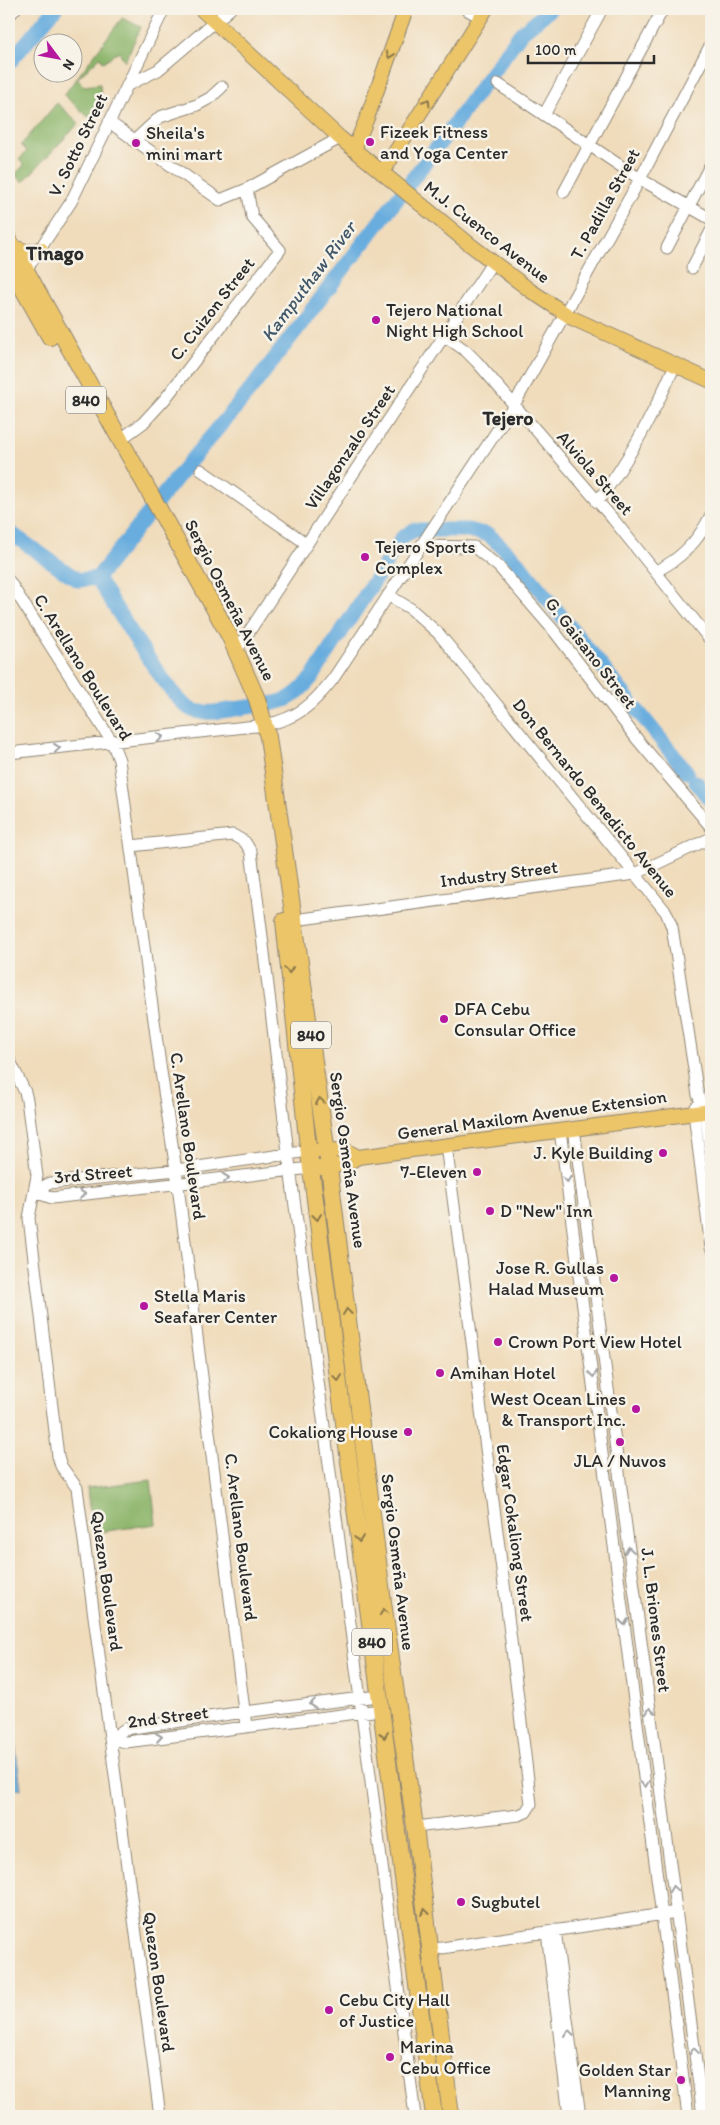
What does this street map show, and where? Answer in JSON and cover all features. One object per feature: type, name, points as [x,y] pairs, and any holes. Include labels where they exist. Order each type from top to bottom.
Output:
[{"type":"highway","points":[[11,244],[29,253],[40,250]]},
{"type":"highway","name":"Sergio Osmeña Avenue","points":[[11,244],[15,282],[26,295],[150,501],[236,650],[257,712],[327,1150],[383,1602],[415,1826],[421,1951],[434,2116]]},
{"type":"highway","name":"Sergio Osmeña Avenue","points":[[9,264],[15,282],[121,439],[150,501]]},
{"type":"highway","name":"Sergio Osmeña Avenue","points":[[161,521],[257,712]]},
{"type":"highway","name":"Sergio Osmeña Avenue","points":[[289,921],[309,1151],[380,1703],[421,1951],[451,2116]]},
{"type":"main road","name":"M.J. Cuenco Avenue","points":[[201,9],[340,138],[492,263],[565,314],[711,381]]},
{"type":"main road","points":[[354,149],[368,118],[406,9]]},
{"type":"main road","points":[[382,173],[483,13]]},
{"type":"main road","name":"General Maxilom Avenue Extension","points":[[311,1168],[346,1164],[358,1157],[704,1112]]},
{"type":"main road","name":"General Maxilom Avenue Extension","points":[[309,1151],[345,1150],[358,1157]]},
{"type":"street","points":[[9,16],[15,9]]},
{"type":"street","name":"V. Sotto Street","points":[[15,282],[40,250],[71,202],[164,9]]},
{"type":"street","points":[[128,85],[158,70],[230,9]]},
{"type":"street","points":[[466,9],[483,13]]},
{"type":"street","points":[[544,115],[602,9]]},
{"type":"street","points":[[564,192],[663,9]]},
{"type":"street","name":"T. Padilla Street","points":[[9,753],[112,742],[257,712],[295,717],[315,701],[333,678],[514,405],[640,178],[711,44]]},
{"type":"street","points":[[498,84],[640,178],[711,219]]},
{"type":"street","points":[[134,141],[160,117],[204,102],[222,87]]},
{"type":"street","points":[[109,122],[220,200],[247,189],[340,138]]},
{"type":"street","points":[[667,248],[711,164]]},
{"type":"street","name":"C. Cuizon Street","points":[[121,439],[144,423],[165,399],[280,250],[252,217],[247,189]]},
{"type":"street","points":[[692,268],[711,231]]},
{"type":"street","name":"Villagonzalo Street","points":[[236,650],[492,263]]},
{"type":"street","name":"Alviola Street","points":[[445,336],[472,357],[514,405],[656,571],[711,641]]},
{"type":"street","points":[[597,502],[610,485],[648,421],[675,366]]},
{"type":"street","points":[[201,470],[307,544]]},
{"type":"street","points":[[656,571],[666,566],[691,546],[711,515]]},
{"type":"street","name":"G. Gaisano Street","points":[[424,541],[474,547],[499,566],[554,632],[636,739],[711,827]]},
{"type":"street","name":"C. Arellano Boulevard","points":[[9,581],[112,742],[120,760],[178,1183],[246,1726]]},
{"type":"street","name":"Don Bernardo Benedicto Avenue","points":[[388,595],[411,609],[439,634],[666,912],[672,927],[698,1096],[704,1112]]},
{"type":"street","points":[[131,846],[233,835],[240,838],[248,846],[268,968],[291,1170],[364,1712],[415,2116]]},
{"type":"street","name":"Industry Street","points":[[289,921],[635,874],[711,838]]},
{"type":"street","name":"Quezon Boulevard","points":[[9,1059],[27,1100],[37,1176],[29,1218],[58,1456],[61,1466],[78,1488],[128,1886],[160,2116]]},
{"type":"street","points":[[704,1112],[711,1156]]},
{"type":"street","points":[[704,1112],[711,1248]]},
{"type":"street","name":"J. L. Briones Street","points":[[567,1129],[599,1316],[703,2116]]},
{"type":"street","name":"J. L. Briones Street","points":[[567,1129],[586,1318],[688,2116]]},
{"type":"street","name":"Edgar Cokaliong Street","points":[[415,1826],[519,1815],[526,1812],[531,1804],[506,1592],[446,1145]]},
{"type":"street","name":"3rd Street","points":[[35,1192],[50,1184],[176,1170],[309,1151]]},
{"type":"street","name":"3rd Street","points":[[35,1192],[52,1198],[311,1168]]},
{"type":"street","points":[[586,1318],[599,1316]]},
{"type":"street","points":[[601,1437],[615,1436]]},
{"type":"street","name":"2nd Street","points":[[111,1739],[124,1729],[244,1712],[362,1698],[380,1703]]},
{"type":"street","name":"2nd Street","points":[[111,1739],[126,1742],[364,1712],[380,1703]]},
{"type":"street","points":[[640,1742],[653,1739]]},
{"type":"street","points":[[394,1955],[676,1913]]},
{"type":"street","points":[[551,1931],[570,2084],[569,2116]]},
{"type":"street","points":[[570,2084],[580,2116]]},
{"type":"green space","points":[[49,9],[58,9],[38,32],[32,32],[32,39],[9,66],[9,57]]},
{"type":"green space","points":[[122,18],[141,27],[125,61],[119,52],[103,62],[100,57],[82,74],[82,71]]},
{"type":"green space","points":[[74,82],[80,82],[84,86],[100,84],[101,101],[105,103],[97,122],[86,115],[64,95]]},
{"type":"green space","points":[[57,103],[79,123],[23,182],[15,175],[24,165],[19,160],[27,151],[21,145]]},
{"type":"green space","points":[[151,1480],[156,1524],[92,1533],[87,1488]]},
{"type":"water","points":[[9,1695],[21,1789],[9,1790]]},
{"type":"waterway","points":[[9,63],[55,9]]},
{"type":"waterway","name":"Kamputhaw River","points":[[97,578],[191,460],[248,393],[447,134],[521,33],[551,9]]},
{"type":"waterway","points":[[97,578],[157,671],[183,704],[199,712],[220,712],[278,702],[292,697],[298,692],[313,676],[402,538],[414,530],[468,530],[489,535],[516,560],[687,772]]},
{"type":"waterway","points":[[9,532],[78,580],[97,578]]},
{"type":"waterway","points":[[696,782],[711,801]]},
{"type":"place","name":"Fizeek Fitness and Yoga Center","points":[[370,142]]},
{"type":"place","name":"Sheila's mini mart","points":[[136,143]]},
{"type":"place","name":"Tejero National Night High School","points":[[376,320]]},
{"type":"place","name":"Tejero Sports Complex","points":[[365,557]]},
{"type":"place","name":"DFA Cebu Consular Office","points":[[444,1019]]},
{"type":"place","name":"J. Kyle Building","points":[[663,1153]]},
{"type":"place","name":"7-Eleven","points":[[477,1172]]},
{"type":"place","name":"D \"New\" Inn","points":[[490,1211]]},
{"type":"place","name":"Jose R. Gullas Halad Museum","points":[[614,1278]]},
{"type":"place","name":"Stella Maris Seafarer Center","points":[[144,1306]]},
{"type":"place","name":"Crown Port View Hotel","points":[[498,1342]]},
{"type":"place","name":"Amihan Hotel","points":[[440,1373]]},
{"type":"place","name":"West Ocean Lines & Transport Inc.","points":[[636,1409]]},
{"type":"place","name":"Cokaliong House","points":[[408,1432]]},
{"type":"place","name":"JLA / Nuvos","points":[[620,1442]]},
{"type":"place","name":"Sugbutel","points":[[461,1902]]},
{"type":"place","name":"Cebu City Hall of Justice","points":[[329,2010]]},
{"type":"place","name":"Marina Cebu Office","points":[[390,2057]]},
{"type":"place","name":"Golden Star Manning","points":[[681,2080]]},
{"type":"district","name":"Tinago","points":[[55,253]]},
{"type":"district","name":"Tejero","points":[[508,418]]}]
